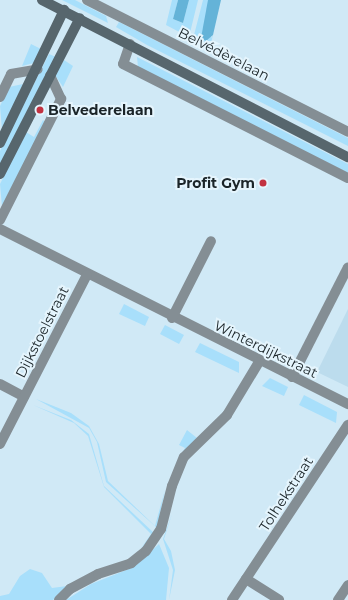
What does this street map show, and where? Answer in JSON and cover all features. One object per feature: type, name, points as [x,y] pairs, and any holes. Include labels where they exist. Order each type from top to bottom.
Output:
[{"type":"main road","points":[[42,0],[80,18],[348,157]]},
{"type":"main road","points":[[0,143],[38,69],[64,10]]},
{"type":"main road","points":[[0,174],[80,18]]},
{"type":"street","name":"Belvédèrelaan","points":[[87,0],[348,132]]},
{"type":"street","points":[[130,44],[123,64],[348,178]]},
{"type":"street","points":[[0,97],[12,74],[38,69]]},
{"type":"street","points":[[0,220],[61,99],[50,75]]},
{"type":"street","name":"Winterdijkstraat","points":[[0,229],[259,362],[348,404]]},
{"type":"street","points":[[172,318],[211,241]]},
{"type":"street","points":[[292,377],[348,267]]},
{"type":"street","name":"Dijkstoelstraat","points":[[0,444],[87,275]]},
{"type":"street","points":[[59,600],[70,589],[98,574],[131,563],[146,551],[161,529],[172,486],[184,457],[227,415],[259,362]]},
{"type":"street","points":[[0,384],[24,397]]},
{"type":"street","name":"Tolhekstraat","points":[[232,600],[348,425]]},
{"type":"street","points":[[246,579],[278,600]]},
{"type":"street","points":[[338,600],[348,585]]},
{"type":"shaded area","points":[[62,0],[75,0],[106,16],[108,23]]},
{"type":"shaded area","points":[[172,0],[178,0],[173,19],[183,23],[189,0],[198,0],[189,37],[166,25]]},
{"type":"shaded area","points":[[178,0],[189,0],[183,23],[173,19]]},
{"type":"shaded area","points":[[203,0],[208,0],[211,38],[213,35],[210,47],[193,39]]},
{"type":"shaded area","points":[[208,0],[221,0],[213,35],[206,41],[201,38]]},
{"type":"shaded area","points":[[119,22],[348,138],[348,146],[147,45],[116,27]]},
{"type":"shaded area","points":[[31,44],[41,49],[34,63],[22,66]]},
{"type":"shaded area","points":[[49,54],[56,57],[0,167],[0,151]]},
{"type":"shaded area","points":[[137,57],[348,164],[348,173],[138,67]]},
{"type":"shaded area","points":[[64,60],[73,66],[63,87],[55,75]]},
{"type":"shaded area","points":[[23,84],[2,130],[0,106],[9,87]]},
{"type":"shaded area","points":[[43,120],[45,122],[2,207],[0,184],[26,132],[34,137]]},
{"type":"shaded area","points":[[124,304],[149,317],[145,326],[119,314]]},
{"type":"shaded area","points":[[348,309],[348,387],[317,372]]},
{"type":"shaded area","points":[[165,325],[184,335],[179,344],[160,334]]},
{"type":"shaded area","points":[[200,343],[239,362],[239,373],[195,352]]},
{"type":"shaded area","points":[[270,378],[288,387],[284,396],[262,386]]},
{"type":"shaded area","points":[[304,395],[337,412],[336,423],[299,405]]},
{"type":"shaded area","points":[[36,399],[71,413],[89,426],[99,444],[108,481],[155,526],[165,490],[157,528],[106,482],[97,442],[89,428]]},
{"type":"shaded area","points":[[33,405],[71,420],[89,434],[104,486],[154,533],[140,550],[151,534],[104,487],[88,436],[74,423]]},
{"type":"shaded area","points":[[187,430],[197,438],[176,463],[185,448],[179,445]]},
{"type":"shaded area","points":[[172,514],[164,539],[171,551],[175,570],[169,600],[173,570],[163,539]]},
{"type":"shaded area","points":[[159,544],[169,568],[166,600],[66,600],[91,584],[134,567]]},
{"type":"shaded area","points":[[30,569],[42,573],[52,588],[67,586],[53,600],[0,600],[0,596],[9,594],[20,576]]},
{"type":"place","name":"Belvederelaan","points":[[40,110]]},
{"type":"place","name":"Profit Gym","points":[[263,183]]}]
